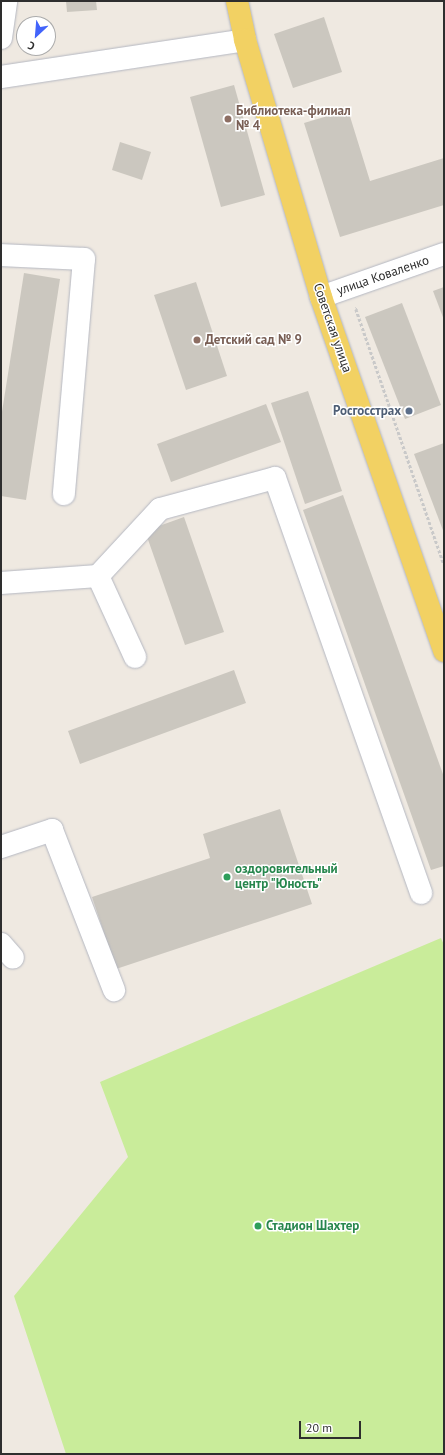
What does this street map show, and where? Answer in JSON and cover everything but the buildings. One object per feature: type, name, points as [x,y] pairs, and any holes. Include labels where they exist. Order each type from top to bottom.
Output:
[{"type":"main road","name":"Советская улица","points":[[236,1],[245,40],[321,297],[444,651]]},
{"type":"street","points":[[1,38],[6,1]]},
{"type":"street","points":[[1,77],[245,40]]},
{"type":"street","name":"улица Коваленко","points":[[321,297],[444,254]]},
{"type":"street","points":[[1,255],[84,259],[64,494]]},
{"type":"street","points":[[1,583],[98,576],[160,509],[275,478],[421,892]]},
{"type":"street","points":[[98,576],[135,657]]},
{"type":"street","points":[[1,847],[52,830],[114,990]]},
{"type":"path","points":[[360,305],[356,309],[444,564]]},
{"type":"green space","name":"Стадион Шахтер","points":[[441,938],[444,945],[444,1454],[66,1454],[14,1296],[128,1157],[100,1082]]},
{"type":"place","name":"Библиотека-филиал № 4","points":[[228,119]]},
{"type":"place","name":"Детский сад № 9","points":[[197,340]]},
{"type":"place","name":"Росгосстрах","points":[[409,411]]},
{"type":"place","name":"оздоровительный центр \"Юность\"","points":[[227,877]]},
{"type":"place","name":"Стадион Шахтер","points":[[258,1226]]}]
